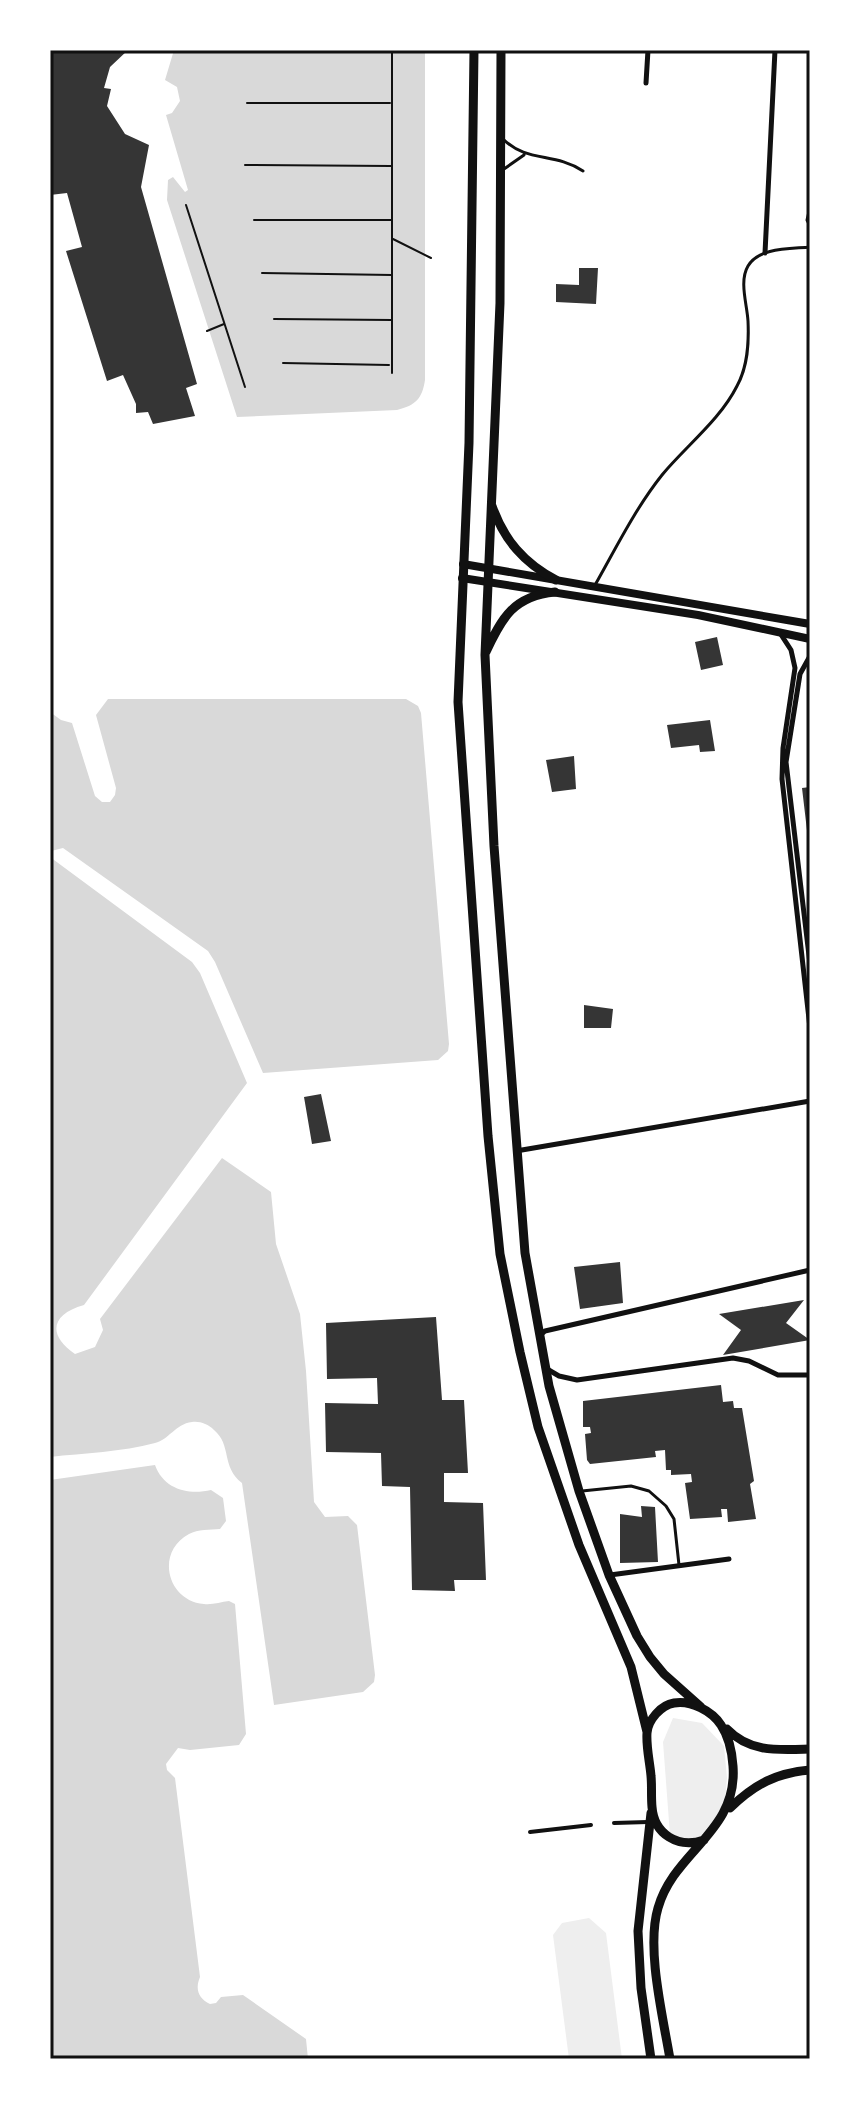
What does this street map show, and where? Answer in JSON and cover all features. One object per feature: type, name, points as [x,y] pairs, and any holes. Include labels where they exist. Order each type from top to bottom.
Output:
[{"type":"main road","points":[[474,50],[472,332],[458,702],[488,1136],[500,1254],[538,1427],[579,1545],[631,1667],[647,1732],[652,1810],[638,1931],[641,1988],[651,2059]]},
{"type":"main road","points":[[501,50],[500,303],[486,568],[485,655],[491,799],[515,1151],[525,1253],[543,1365],[579,1491],[609,1575],[650,1657],[664,1674],[741,1741],[763,1749],[810,1749]]},
{"type":"main road","points":[[490,502],[511,545],[531,565],[556,580]]},
{"type":"main road","points":[[463,564],[810,624]]},
{"type":"main road","points":[[462,578],[698,615],[810,639]]},
{"type":"main road","points":[[485,655],[507,614],[527,598],[555,592]]},
{"type":"main road","points":[[647,1732],[657,1712],[669,1705],[682,1703],[701,1707]]},
{"type":"main road","points":[[719,1720],[729,1740],[733,1762],[731,1799],[725,1813]]},
{"type":"main road","points":[[670,2059],[653,1933],[664,1893],[725,1813],[745,1794],[786,1772],[810,1770]]},
{"type":"main road","points":[[652,1810],[667,1837],[685,1844],[704,1840]]},
{"type":"street","points":[[646,83],[648,50]]},
{"type":"street","points":[[765,253],[775,50]]},
{"type":"street","points":[[780,632],[798,674],[786,770],[810,964]]},
{"type":"street","points":[[810,656],[798,674],[783,748],[782,779],[810,1028]]},
{"type":"street","points":[[515,1151],[810,1101]]},
{"type":"street","points":[[538,1337],[545,1331],[810,1270]]},
{"type":"street","points":[[543,1365],[559,1376],[577,1380],[733,1358],[749,1361],[778,1375],[810,1375]]},
{"type":"street","points":[[609,1575],[729,1559]]},
{"type":"street","points":[[614,1823],[650,1822]]},
{"type":"street","points":[[530,1832],[591,1825]]},
{"type":"lane","points":[[500,134],[509,145],[526,155],[559,159],[583,171]]},
{"type":"lane","points":[[500,175],[512,162],[526,155]]},
{"type":"lane","points":[[810,207],[807,220],[810,226]]},
{"type":"lane","points":[[595,585],[654,485],[725,406],[737,386],[745,365],[748,342],[744,276],[751,262],[765,253],[810,247]]},
{"type":"lane","points":[[579,1491],[631,1486],[649,1491],[666,1506],[674,1519],[679,1566]]},
{"type":"path","points":[[392,50],[392,373]]},
{"type":"path","points":[[247,103],[392,103]]},
{"type":"path","points":[[245,165],[392,166]]},
{"type":"path","points":[[186,205],[245,387]]},
{"type":"path","points":[[254,220],[392,220]]},
{"type":"path","points":[[392,239],[431,258]]},
{"type":"path","points":[[262,273],[392,275]]},
{"type":"path","points":[[274,319],[392,320]]},
{"type":"path","points":[[207,331],[224,324]]},
{"type":"path","points":[[283,363],[392,365]]},
{"type":"shaded area","points":[[174,50],[425,50],[425,380],[420,397],[409,406],[397,410],[237,417],[167,200],[168,180],[173,177],[185,192],[188,190],[166,115],[172,113],[180,101],[177,87],[165,80]]},
{"type":"shaded area","points":[[108,699],[406,699],[418,706],[421,713],[448,1051],[438,1060],[263,1073],[208,951],[63,848],[51,851],[50,857],[50,712],[72,723],[95,796],[102,802],[110,802],[116,788],[96,715]]},
{"type":"shaded area","points":[[50,857],[192,962],[200,973],[247,1083],[84,1305],[59,1319],[57,1333],[75,1354],[95,1347],[103,1330],[100,1319],[222,1158],[271,1192],[276,1244],[300,1314],[314,1502],[325,1517],[348,1516],[357,1525],[375,1675],[374,1682],[363,1692],[274,1705],[242,1483],[231,1470],[223,1442],[212,1428],[201,1423],[186,1423],[155,1443],[50,1457]]},
{"type":"shaded area","points":[[155,1465],[164,1480],[178,1489],[194,1492],[211,1490],[223,1498],[226,1521],[220,1529],[193,1532],[178,1542],[169,1563],[170,1575],[181,1594],[191,1601],[207,1604],[229,1601],[235,1604],[246,1734],[239,1745],[190,1750],[178,1748],[166,1764],[167,1770],[175,1778],[200,1977],[199,1993],[210,2004],[221,1997],[243,1995],[306,2039],[308,2059],[50,2059],[50,1480]]},
{"type":"shaded area","points":[[673,1718],[702,1723],[724,1746],[727,1778],[724,1812],[703,1838],[684,1840],[670,1835],[663,1742]]},
{"type":"shaded area","points":[[589,1918],[606,1933],[622,2059],[569,2059],[553,1935],[562,1923]]},
{"type":"building","points":[[50,50],[128,50],[110,67],[104,88],[111,89],[107,106],[125,134],[149,145],[141,187],[197,384],[186,388],[195,416],[153,424],[148,412],[136,413],[136,404],[123,375],[107,381],[66,251],[82,247],[67,193],[50,195]]},
{"type":"building","points":[[579,268],[598,268],[596,304],[556,302],[556,284],[579,285]]},
{"type":"building","points":[[717,637],[723,665],[701,670],[695,642]]},
{"type":"building","points":[[710,720],[715,751],[700,752],[699,745],[671,748],[667,725]]},
{"type":"building","points":[[574,756],[576,789],[552,792],[546,760]]},
{"type":"building","points":[[810,787],[810,839],[808,839],[802,788]]},
{"type":"building","points":[[584,1005],[613,1009],[611,1028],[584,1028]]},
{"type":"building","points":[[321,1094],[331,1141],[312,1144],[304,1097]]},
{"type":"building","points":[[620,1262],[623,1303],[580,1309],[574,1267]]},
{"type":"building","points":[[804,1300],[786,1323],[810,1340],[723,1355],[741,1330],[719,1314]]},
{"type":"building","points":[[436,1317],[442,1400],[464,1400],[468,1473],[444,1473],[444,1502],[483,1503],[486,1580],[454,1580],[455,1591],[412,1590],[410,1487],[382,1486],[381,1453],[326,1452],[325,1403],[378,1404],[377,1378],[327,1379],[326,1323]]},
{"type":"building","points":[[721,1385],[723,1402],[733,1401],[734,1408],[742,1408],[754,1481],[750,1484],[756,1519],[728,1522],[727,1509],[721,1509],[722,1517],[690,1519],[685,1483],[692,1482],[691,1474],[671,1475],[671,1470],[666,1470],[665,1450],[655,1451],[656,1457],[590,1464],[587,1460],[585,1434],[591,1433],[590,1427],[583,1427],[583,1401]]},
{"type":"building","points":[[641,1506],[655,1507],[658,1562],[620,1563],[620,1514],[642,1517]]}]
